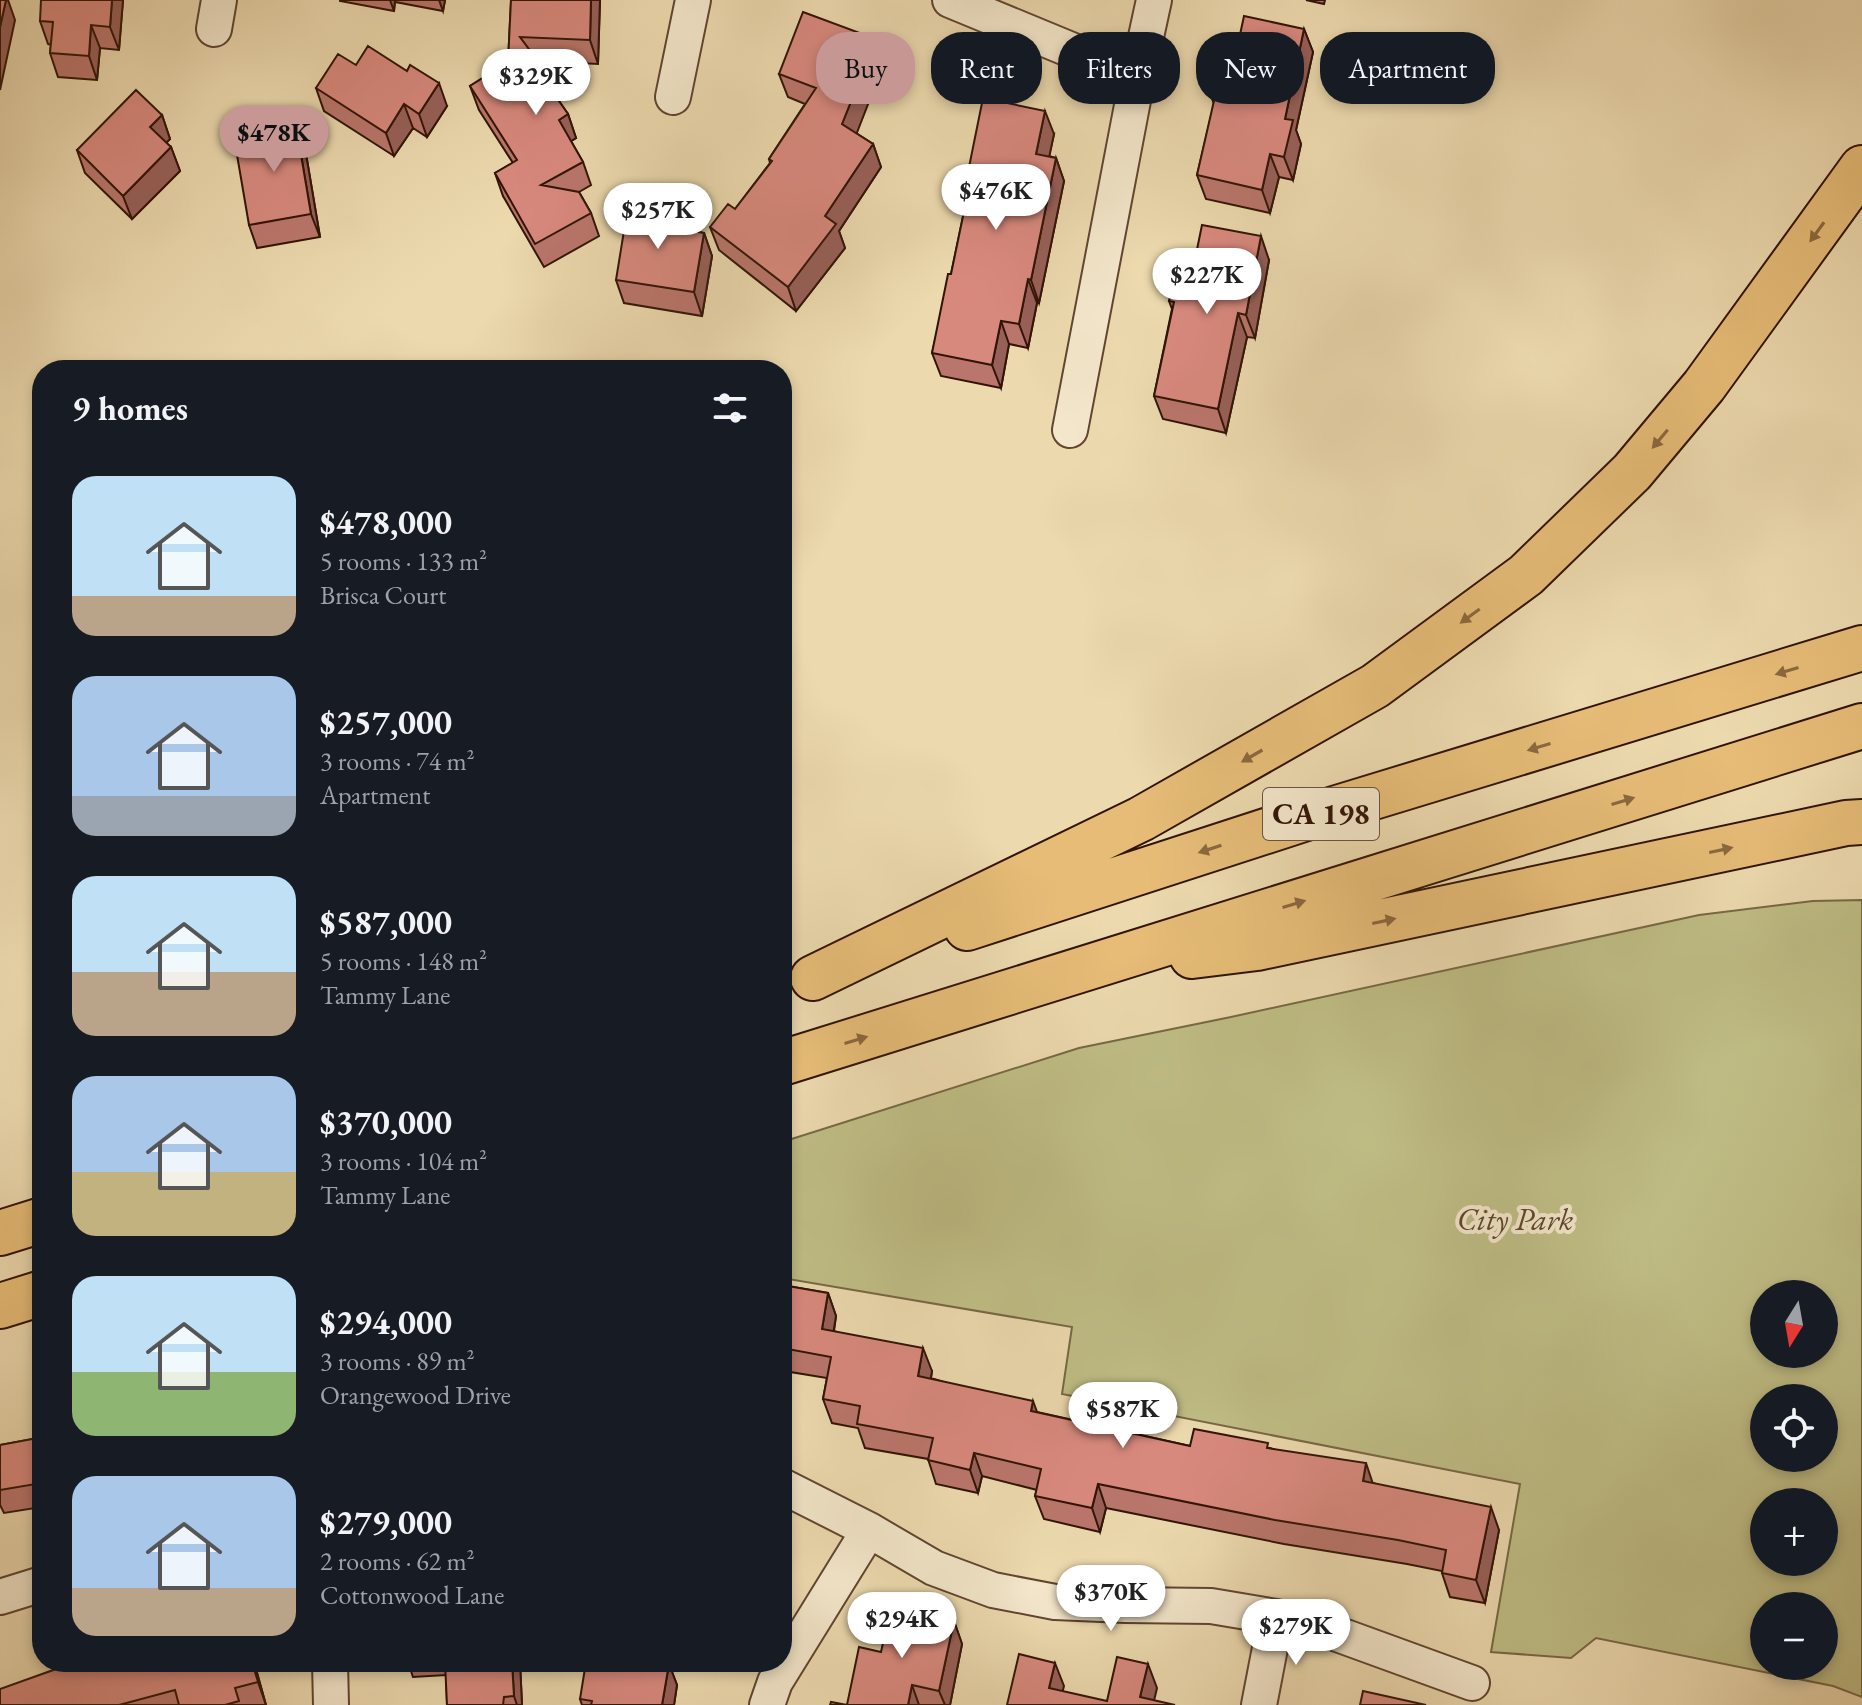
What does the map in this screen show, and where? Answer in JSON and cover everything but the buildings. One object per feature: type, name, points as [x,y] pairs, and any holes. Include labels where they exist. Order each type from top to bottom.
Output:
[{"type":"highway","points":[[797,983],[1141,819],[1375,686],[1526,575],[1632,472],[1695,396],[1862,168]]},
{"type":"highway","name":"CA 198","points":[[797,983],[1334,809],[1862,648]]},
{"type":"highway","name":"CA 198","points":[[792,1060],[1862,726]]},
{"type":"highway","points":[[1086,969],[1257,948],[1862,822]]},
{"type":"highway","points":[[0,1233],[32,1223]]},
{"type":"highway","points":[[0,1306],[32,1296]]},
{"type":"street","points":[[673,97],[693,0]]},
{"type":"street","points":[[950,0],[1058,45]]},
{"type":"street","points":[[1147,32],[1154,0]]},
{"type":"street","points":[[1070,430],[1132,104]]},
{"type":"street","points":[[792,1491],[869,1530],[934,1568],[993,1590],[1055,1602],[1211,1606],[1276,1617],[1329,1631],[1472,1683]]},
{"type":"street","points":[[792,1655],[869,1530]]},
{"type":"street","points":[[0,1597],[32,1587]]},
{"type":"street","points":[[1259,1705],[1276,1617]]},
{"type":"street","points":[[330,1672],[331,1705]]},
{"type":"street","points":[[767,1705],[781,1672]]},
{"type":"green space","name":"City Park","points":[[1862,900],[1862,1697],[1833,1686],[1803,1680],[1838,1680],[1838,1592],[1750,1592],[1750,1669],[1596,1638],[1571,1658],[1491,1652],[1520,1484],[1062,1394],[1072,1327],[792,1280],[792,1139],[1079,1048],[1699,915],[1813,901]]}]
